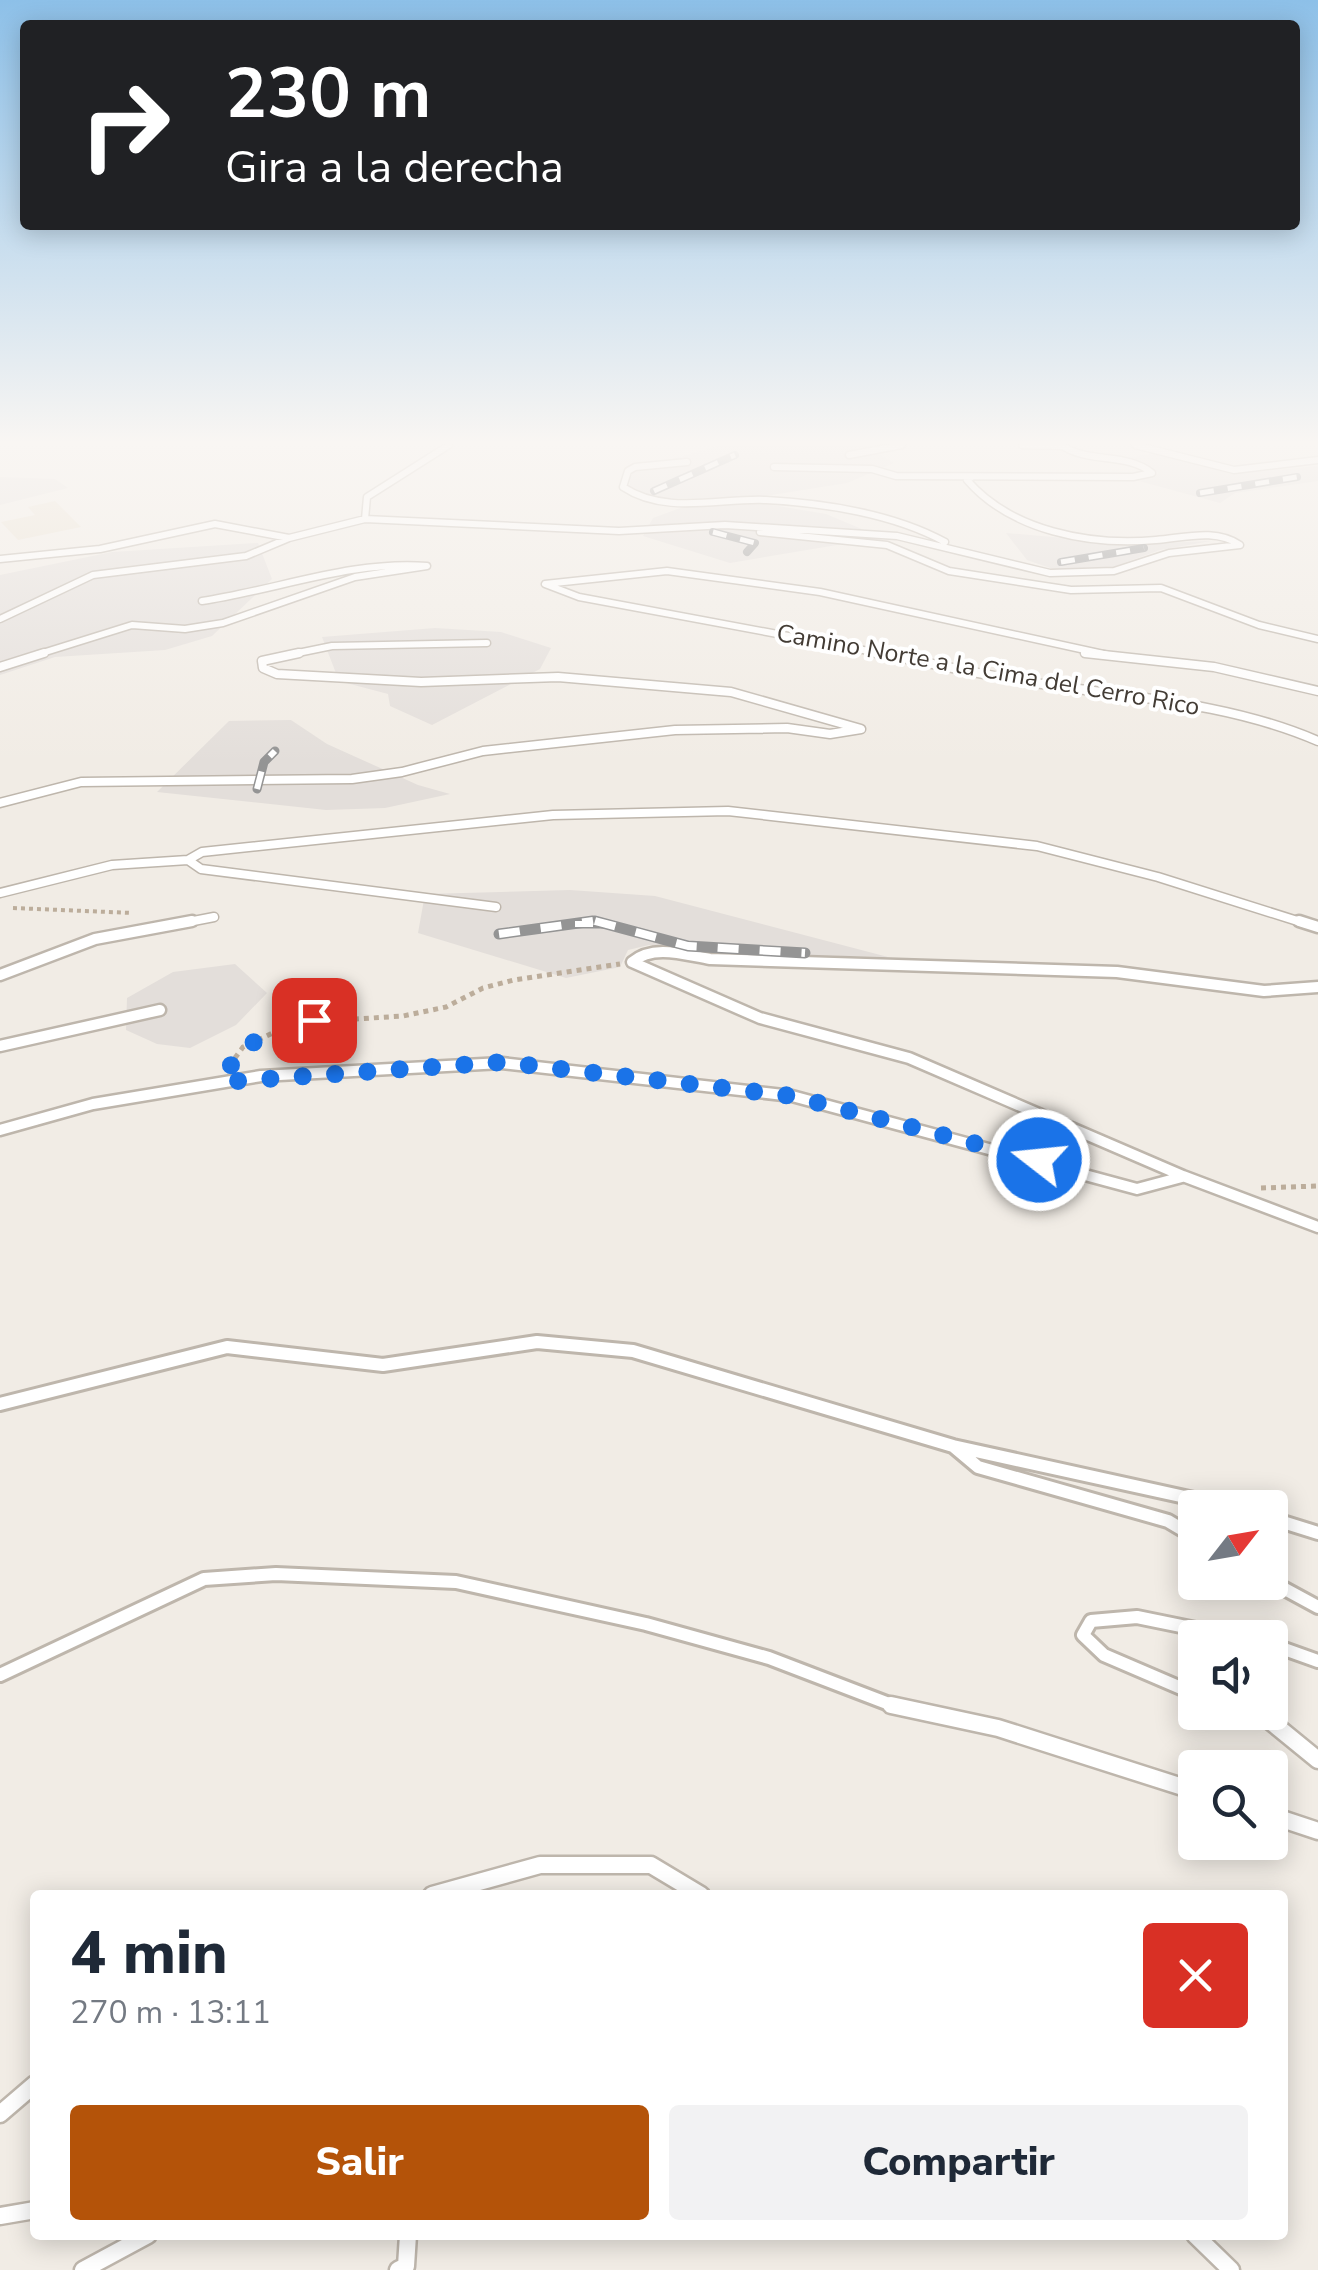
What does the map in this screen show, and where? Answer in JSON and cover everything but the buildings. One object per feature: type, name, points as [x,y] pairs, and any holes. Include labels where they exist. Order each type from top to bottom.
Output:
[{"type":"lane","points":[[0,559],[81,551]]},
{"type":"lane","points":[[0,619],[44,594],[93,575],[262,551]]},
{"type":"lane","points":[[901,551],[949,571],[1071,590],[1161,588],[1259,625],[1318,639]]},
{"type":"lane","points":[[960,551],[1002,564],[1068,574],[1114,571],[1194,551]]},
{"type":"lane","points":[[0,668],[132,625],[185,629],[224,623],[355,577],[427,566],[388,563],[202,601]]},
{"type":"lane","name":"Camino Norte a la Cima del Cerro Rico","points":[[1318,691],[1214,667],[1085,654],[820,592],[667,572],[545,584],[579,597],[1041,684],[1166,698],[1282,725],[1318,741]]},
{"type":"lane","points":[[0,804],[81,782],[352,779],[402,772],[483,751],[675,730],[787,728],[830,734],[861,729],[731,692],[558,677],[421,682],[276,674],[263,668],[262,661],[332,646],[488,643]]},
{"type":"lane","points":[[0,893],[112,865],[188,860],[202,852],[303,845],[506,818],[671,809],[812,816],[896,830],[998,840],[1128,870],[1318,927]]},
{"type":"lane","points":[[188,860],[201,868],[496,907]]},
{"type":"lane","points":[[0,974],[95,939],[214,917]]},
{"type":"lane","points":[[1318,987],[1264,990],[1117,972],[710,959],[658,952],[641,954],[632,962],[640,970],[760,1018],[910,1058],[1183,1176],[1318,1227]]},
{"type":"lane","points":[[0,1046],[160,1010]]},
{"type":"lane","points":[[0,1130],[93,1104],[224,1082],[502,1062],[792,1096],[1137,1188],[1183,1176]]},
{"type":"lane","points":[[0,1404],[227,1347],[383,1365],[537,1342],[633,1351],[953,1446],[1178,1495]]},
{"type":"lane","points":[[953,1446],[978,1467],[1178,1527]]},
{"type":"lane","points":[[1288,1524],[1318,1533]]},
{"type":"lane","points":[[0,1675],[204,1579],[276,1574],[456,1582],[769,1658],[912,1713],[998,1728],[1178,1786]]},
{"type":"lane","points":[[1288,1591],[1318,1607]]},
{"type":"lane","points":[[1178,1625],[1136,1617],[1091,1621],[1083,1636],[1104,1654],[1178,1687]]},
{"type":"lane","points":[[1288,1650],[1318,1661]]},
{"type":"lane","points":[[1281,1730],[1318,1760]]},
{"type":"lane","points":[[1288,1822],[1318,1831]]},
{"type":"lane","points":[[450,1890],[540,1865],[651,1865],[693,1890]]},
{"type":"lane","points":[[0,2114],[30,2088]]},
{"type":"lane","points":[[0,2216],[30,2211]]},
{"type":"lane","points":[[83,2270],[139,2240]]},
{"type":"lane","points":[[398,2270],[406,2266],[408,2240]]},
{"type":"lane","points":[[1200,2240],[1232,2270]]},
{"type":"path","points":[[0,909],[38,906],[134,914]]},
{"type":"path","points":[[224,1082],[228,1068],[243,1048],[294,1023],[403,1016],[446,1008],[483,988],[514,980],[632,962]]},
{"type":"path","points":[[1226,1193],[1318,1186]]},
{"type":"shaded area","points":[[261,551],[272,579],[212,636],[165,650],[55,657],[0,675],[0,575],[112,552]]},
{"type":"shaded area","points":[[691,551],[802,551],[730,563]]},
{"type":"shaded area","points":[[1020,551],[1157,551],[1113,567],[1053,569],[1027,560]]},
{"type":"shaded area","points":[[435,628],[501,632],[551,648],[540,669],[432,725],[390,706],[388,694],[339,681],[322,637]]},
{"type":"shaded area","points":[[291,720],[327,744],[418,785],[450,794],[385,808],[326,810],[157,792],[229,721]]},
{"type":"shaded area","points":[[570,890],[655,896],[888,957],[712,953],[649,945],[628,950],[620,967],[566,978],[418,933],[425,894]]},
{"type":"shaded area","points":[[235,964],[267,993],[236,1025],[190,1048],[157,1044],[126,1030],[127,998],[173,972]]},
{"type":"railway","points":[[1061,562],[1127,551]]},
{"type":"railway","points":[[257,789],[264,762],[275,751]]},
{"type":"railway","points":[[499,934],[593,921]]},
{"type":"railway","points":[[595,921],[688,946],[805,953]]},
{"type":"railway","points":[[575,924],[604,924]]},
{"type":"route","points":[[314,1020],[294,1023],[243,1048],[228,1068],[224,1082],[261,1076],[502,1062],[792,1096],[1039,1160]]}]
